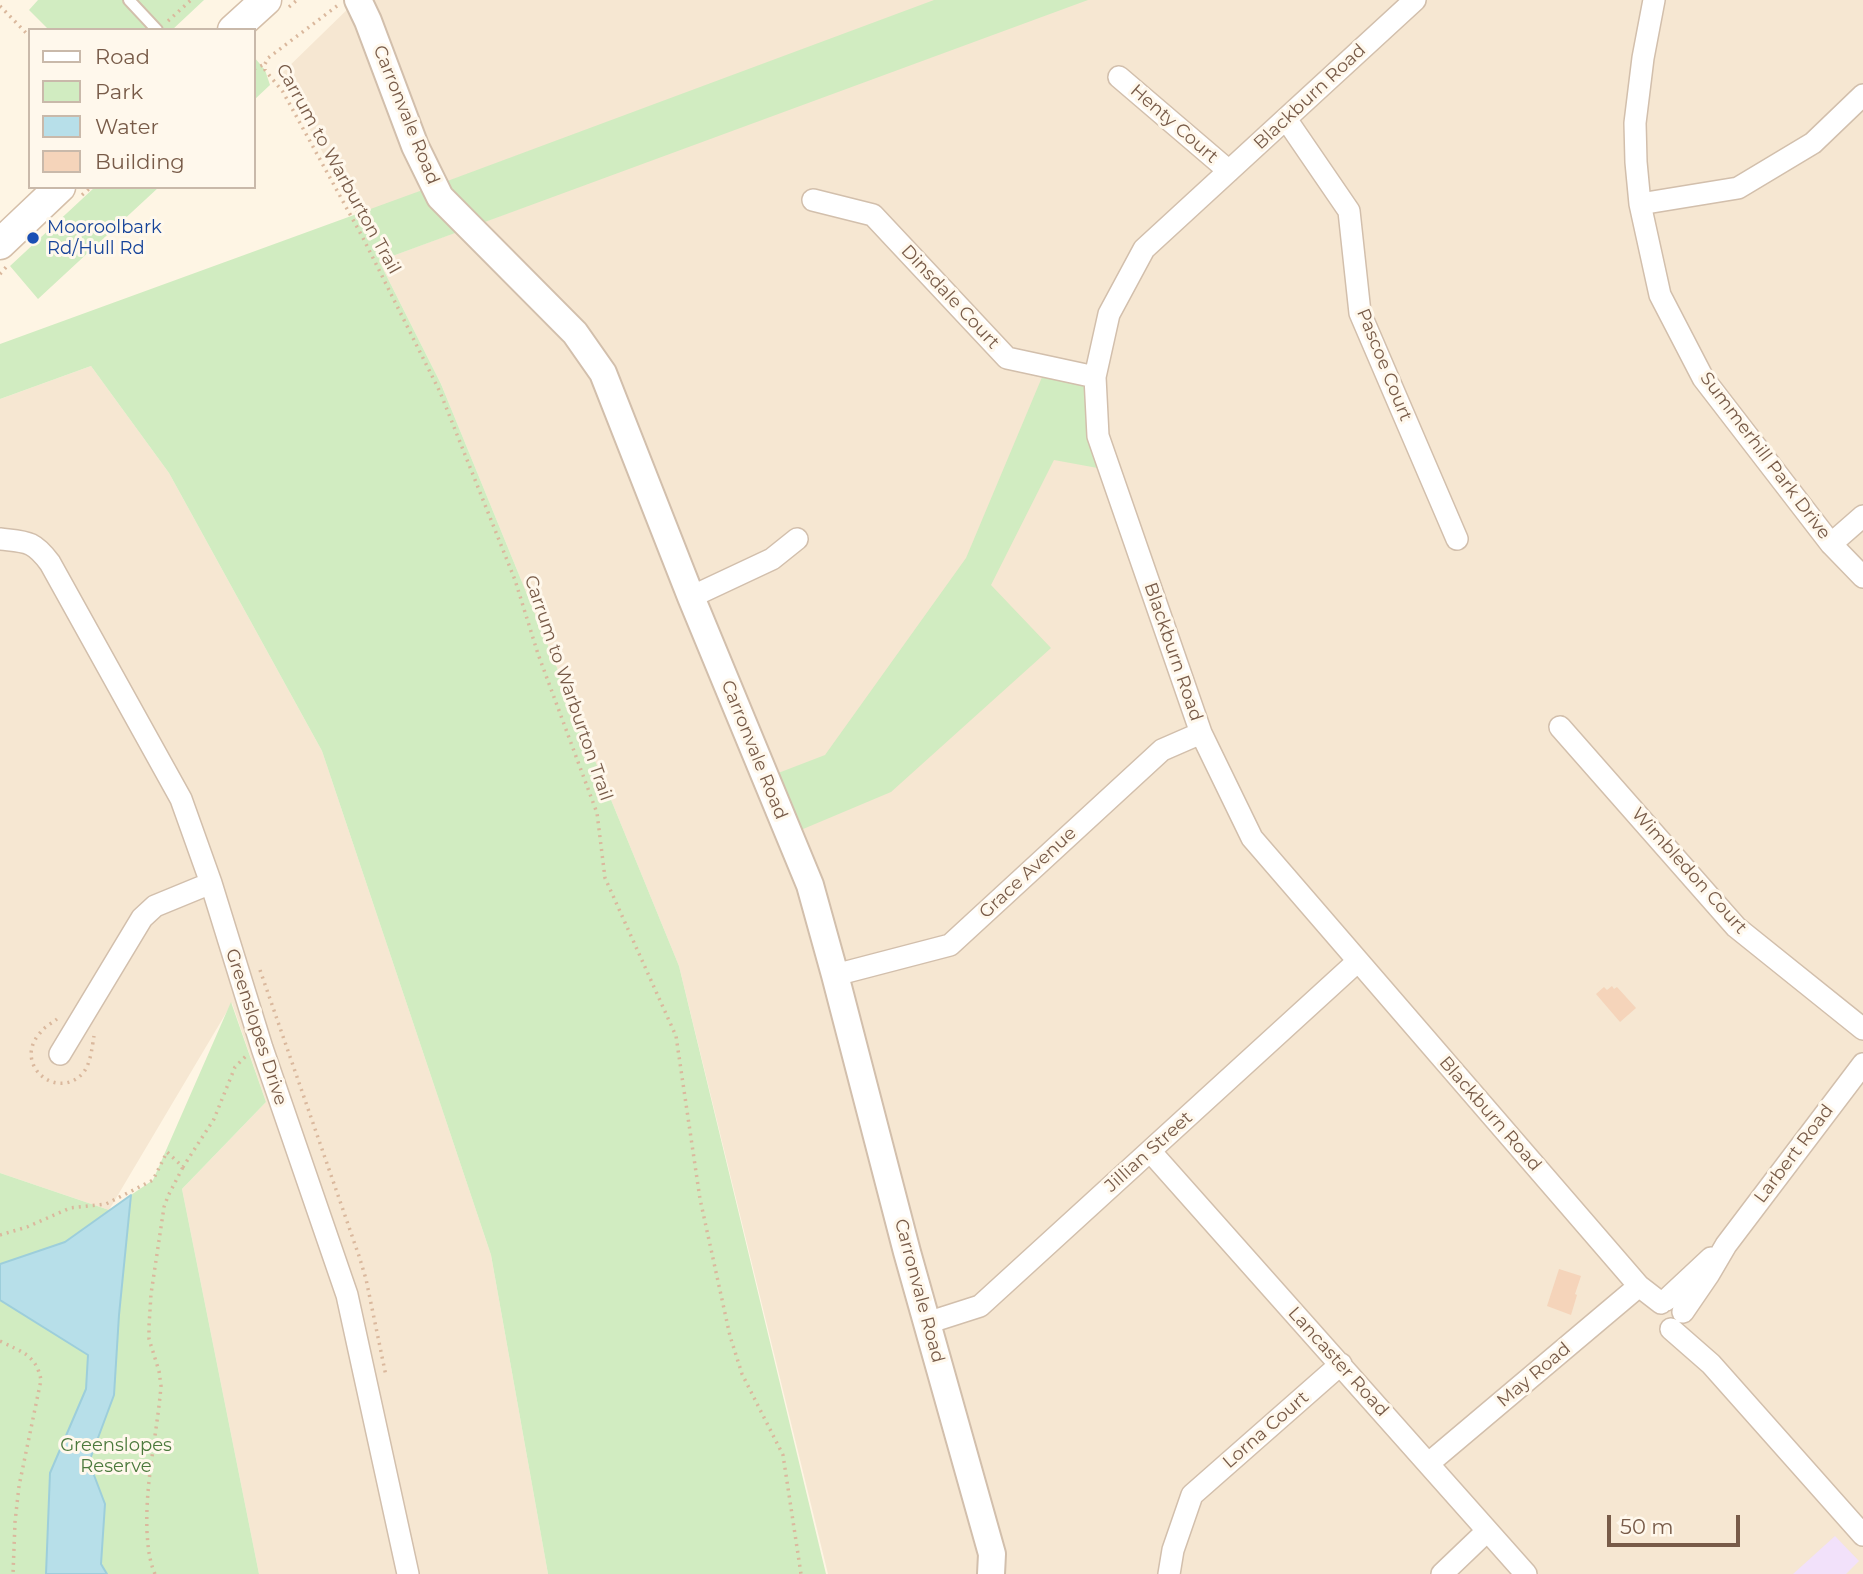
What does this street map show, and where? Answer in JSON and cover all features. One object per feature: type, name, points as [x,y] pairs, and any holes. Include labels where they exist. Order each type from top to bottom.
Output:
[{"type":"main road","points":[[235,28],[266,0]]},
{"type":"main road","points":[[0,244],[59,189]]},
{"type":"street","name":"Carronvale Road","points":[[358,0],[415,146],[440,197],[575,334],[603,373],[691,597],[810,885],[907,1252],[992,1554],[991,1574]]},
{"type":"street","name":"Blackburn Road","points":[[1415,0],[1144,249],[1110,314],[1095,377],[1098,436],[1201,733],[1252,838],[1639,1286],[1670,1313],[1711,1364],[1863,1535]]},
{"type":"street","name":"Summerhill Park Drive","points":[[1654,0],[1643,58],[1636,123],[1636,162],[1640,204],[1660,295],[1703,378],[1831,544],[1863,577]]},
{"type":"street","name":"Henty Court","points":[[1119,77],[1229,171]]},
{"type":"street","points":[[1640,204],[1738,188],[1814,143],[1863,95]]},
{"type":"street","name":"Pascoe Court","points":[[1286,119],[1349,211],[1360,313],[1457,538]]},
{"type":"street","name":"Dinsdale Court","points":[[813,201],[873,215],[1007,358],[1095,377]]},
{"type":"street","points":[[1831,544],[1863,516]]},
{"type":"street","name":"Greenslopes Drive","points":[[0,539],[30,542],[42,551],[50,562],[181,799],[211,883],[262,1048],[347,1295],[408,1574]]},
{"type":"street","points":[[691,597],[772,559],[797,539]]},
{"type":"street","name":"Wimbledon Court","points":[[1560,727],[1736,927],[1863,1029]]},
{"type":"street","name":"Grace Avenue","points":[[835,975],[950,945],[1162,750],[1201,733]]},
{"type":"street","points":[[60,1054],[142,918],[155,906],[211,883]]},
{"type":"street","name":"Jillian Street","points":[[927,1323],[980,1306],[1358,961]]},
{"type":"street","name":"Larbert Road","points":[[1670,1313],[1726,1245],[1863,1064]]},
{"type":"street","name":"Lancaster Road","points":[[1150,1151],[1526,1574]]},
{"type":"street","name":"May Road","points":[[1429,1463],[1639,1286]]},
{"type":"street","name":"Lorna Court","points":[[1169,1574],[1173,1550],[1192,1495],[1341,1364]]},
{"type":"street","points":[[1442,1574],[1487,1531]]},
{"type":"lane","points":[[129,0],[155,28]]},
{"type":"path","points":[[167,22],[191,0]]},
{"type":"path","name":"Carrum to Warburton Trail","points":[[344,1],[268,58],[265,70],[283,92],[363,238],[434,380],[515,579],[538,654],[597,813],[605,878],[676,1035],[699,1199],[730,1336],[742,1374],[783,1455],[802,1574]]},
{"type":"path","points":[[0,6],[28,35]]},
{"type":"path","points":[[256,68],[265,64]]},
{"type":"path","points":[[61,1016],[40,1033],[32,1046],[31,1059],[36,1070],[54,1083],[74,1080],[83,1073],[88,1064],[95,1029]]},
{"type":"path","points":[[155,1574],[149,1557],[146,1507],[161,1386],[149,1339],[149,1326],[164,1207],[183,1167],[214,1119],[235,1067],[245,1056],[262,1048]]},
{"type":"path","points":[[0,1234],[27,1227],[71,1208],[106,1204],[153,1180],[167,1152],[183,1167]]},
{"type":"path","points":[[0,1341],[36,1363],[41,1380],[19,1486],[13,1574]]},
{"type":"shaded area","points":[[357,0],[1863,0],[1863,1574],[828,1574],[679,966],[441,384],[379,261],[618,172],[581,132],[357,215],[280,75]]},
{"type":"shaded area","points":[[91,366],[169,473],[322,751],[491,1255],[548,1574],[259,1574],[182,1189],[266,1102],[232,1003],[109,1210],[0,1173],[0,399]]},
{"type":"shaded area","points":[[1835,1536],[1859,1561],[1846,1574],[1793,1574]]},
{"type":"green space","points":[[38,0],[204,0],[174,28],[47,28],[29,10]]},
{"type":"green space","points":[[934,0],[1088,0],[379,261],[441,384],[679,966],[826,1574],[548,1574],[491,1255],[322,751],[169,473],[91,366],[0,399],[0,344]]},
{"type":"green space","points":[[256,59],[265,70],[270,85],[256,98]]},
{"type":"green space","points":[[93,189],[157,189],[38,299],[10,266]]},
{"type":"green space","points":[[1045,370],[1092,380],[1103,469],[1054,460],[991,585],[1051,648],[891,792],[796,832],[773,775],[825,755],[966,558]]},
{"type":"green space","name":"Greenslopes Reserve","points":[[231,1002],[266,1102],[182,1189],[259,1574],[0,1574],[0,1173],[109,1210],[153,1180]]},
{"type":"water","points":[[131,1195],[114,1395],[89,1462],[105,1504],[101,1564],[107,1574],[46,1574],[50,1473],[86,1389],[88,1355],[0,1300],[0,1264],[65,1242]]},
{"type":"building","points":[[1612,986],[1614,989],[1617,987],[1636,1008],[1620,1022],[1596,994],[1604,987],[1607,990]]},
{"type":"building","points":[[1559,1269],[1581,1276],[1571,1315],[1547,1306]]},
{"type":"place","name":"Mooroolbark Rd/Hull Rd","points":[[33,238]]}]
